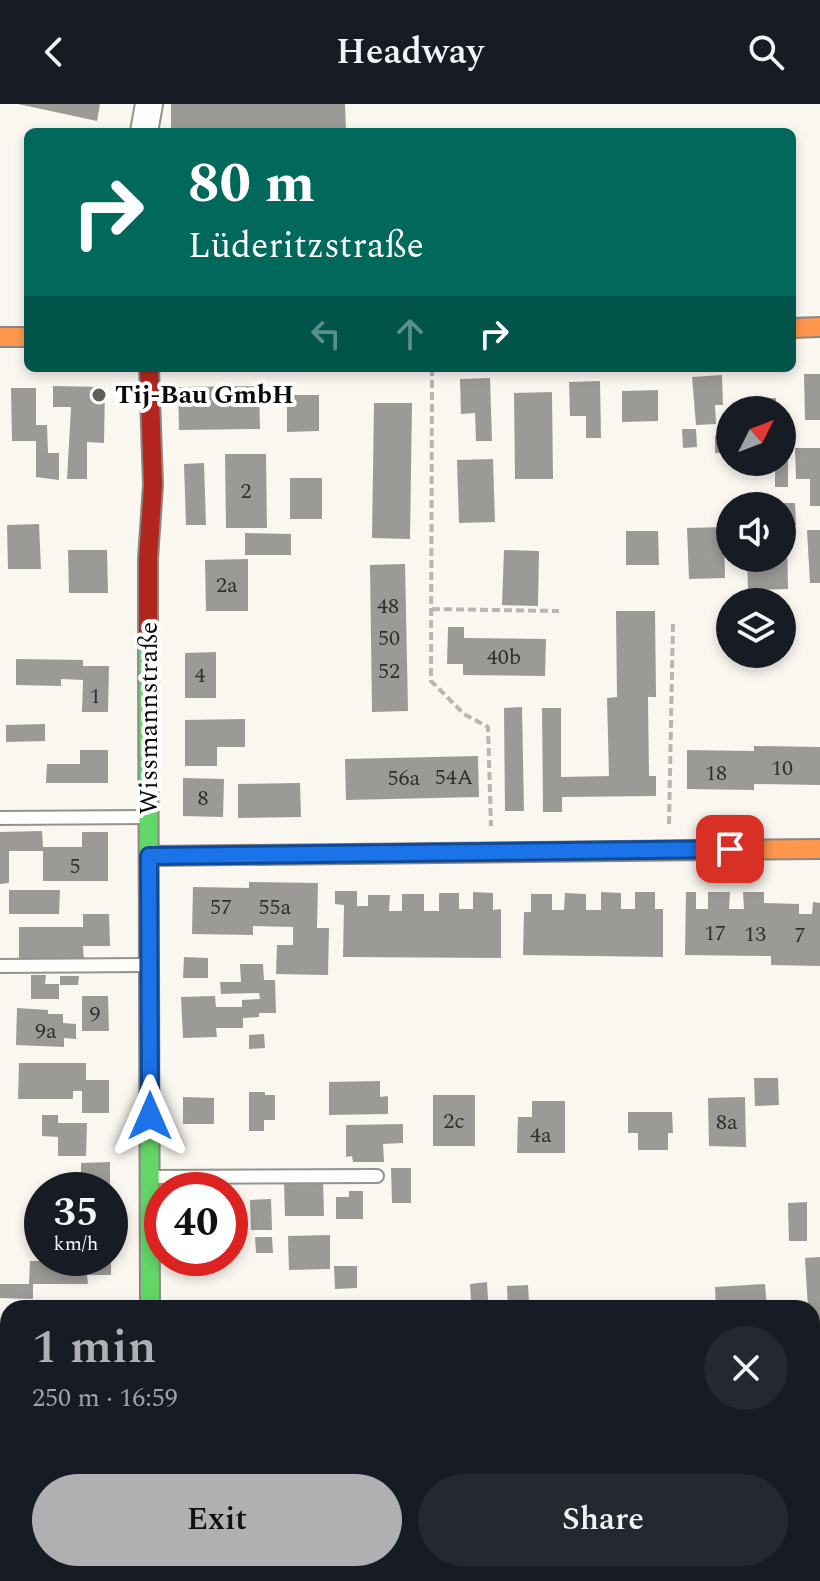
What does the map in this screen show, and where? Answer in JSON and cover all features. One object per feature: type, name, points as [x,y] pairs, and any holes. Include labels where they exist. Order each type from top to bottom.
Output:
[{"type":"street","points":[[145,128],[149,104]]},
{"type":"street","points":[[796,328],[820,327]]},
{"type":"street","points":[[0,337],[24,337]]},
{"type":"street","name":"Wissmannstraße","points":[[149,372],[153,485],[148,559],[150,1172]]},
{"type":"street","points":[[149,856],[820,849]]},
{"type":"street","name":"Wissmannstraße","points":[[150,1276],[150,1300]]},
{"type":"lane","points":[[0,818],[149,817]]},
{"type":"lane","points":[[0,966],[150,965]]},
{"type":"lane","points":[[248,1177],[377,1176]]},
{"type":"path","points":[[432,372],[431,681],[464,714],[488,727],[492,852]]},
{"type":"path","points":[[432,609],[559,611]]},
{"type":"path","points":[[669,850],[673,623]]},
{"type":"building","points":[[18,104],[100,104],[97,121]]},
{"type":"building","points":[[171,104],[345,104],[346,128],[171,128]]},
{"type":"building","points":[[804,374],[820,374],[820,420],[805,420]]},
{"type":"building","points":[[722,375],[723,396],[716,396],[716,424],[696,425],[692,377]]},
{"type":"building","points":[[490,378],[492,441],[476,441],[475,413],[461,414],[460,379]]},
{"type":"building","points":[[600,381],[601,438],[586,438],[586,416],[570,416],[569,382]]},
{"type":"building","points":[[53,386],[105,387],[104,443],[87,442],[87,479],[67,479],[71,407],[53,407]]},
{"type":"building","points":[[259,386],[260,429],[179,430],[178,387]]},
{"type":"building","points":[[11,388],[36,388],[36,425],[47,425],[48,453],[59,453],[59,480],[36,477],[36,441],[12,441]]},
{"type":"building","points":[[658,390],[658,421],[622,422],[622,391]]},
{"type":"building","points":[[552,392],[553,479],[515,479],[514,393]]},
{"type":"building","points":[[287,395],[319,395],[319,431],[287,432]]},
{"type":"building","points":[[374,403],[412,403],[410,539],[372,538]]},
{"type":"building","points":[[682,429],[696,429],[697,447],[683,448]]},
{"type":"building","points":[[796,448],[820,448],[820,506],[810,506],[810,479],[796,479]]},
{"type":"building","points":[[225,454],[266,454],[267,528],[226,528]]},
{"type":"building","points":[[493,459],[495,522],[459,523],[457,460]]},
{"type":"building","points":[[204,463],[206,525],[186,525],[184,464]]},
{"type":"building","points":[[775,476],[788,476],[788,487],[775,487]]},
{"type":"building","points":[[290,478],[322,478],[322,519],[290,519]]},
{"type":"building","points":[[39,524],[41,569],[8,569],[7,525]]},
{"type":"building","points":[[716,527],[716,572],[725,572],[725,578],[689,579],[687,528]]},
{"type":"building","points":[[807,530],[820,530],[820,583],[810,583]]},
{"type":"building","points":[[626,531],[658,531],[659,565],[626,565]]},
{"type":"building","points":[[245,533],[291,534],[291,555],[245,555]]},
{"type":"building","points":[[68,550],[107,550],[108,593],[69,593]]},
{"type":"building","points":[[504,550],[539,551],[538,606],[502,605]]},
{"type":"building","points":[[248,559],[248,611],[206,611],[205,560]]},
{"type":"building","points":[[405,564],[408,711],[372,712],[370,565]]},
{"type":"building","points":[[747,572],[788,572],[788,588],[748,588]]},
{"type":"building","points":[[616,611],[655,611],[656,697],[648,697],[649,776],[656,776],[656,796],[562,797],[562,812],[543,812],[542,708],[561,708],[561,777],[609,776],[607,698],[617,697]]},
{"type":"building","points":[[448,627],[464,627],[464,638],[546,639],[545,676],[463,675],[463,664],[447,664]]},
{"type":"building","points":[[216,652],[216,698],[185,698],[185,653]]},
{"type":"building","points":[[16,659],[83,660],[83,666],[109,666],[108,712],[82,712],[83,680],[61,679],[61,686],[16,685]]},
{"type":"building","points":[[522,707],[524,811],[505,811],[504,708]]},
{"type":"building","points":[[245,719],[245,747],[217,747],[217,766],[185,766],[185,720]]},
{"type":"building","points":[[45,724],[45,741],[6,742],[6,725]]},
{"type":"building","points":[[754,746],[820,747],[820,785],[754,784],[754,790],[687,789],[687,750],[754,751]]},
{"type":"building","points":[[80,750],[108,750],[108,783],[46,783],[47,764],[80,764]]},
{"type":"building","points":[[478,756],[479,797],[346,800],[345,759]]},
{"type":"building","points":[[183,778],[224,779],[223,817],[183,816]]},
{"type":"building","points":[[300,783],[301,817],[238,818],[238,784]]},
{"type":"building","points":[[42,831],[43,847],[82,847],[82,832],[108,832],[108,881],[43,881],[43,851],[9,851],[9,883],[0,884],[0,832]]},
{"type":"building","points":[[249,882],[318,883],[317,928],[329,928],[328,975],[276,974],[277,945],[293,945],[293,927],[253,926],[253,935],[192,934],[193,887],[249,888]]},
{"type":"building","points":[[9,890],[60,890],[59,914],[9,914]]},
{"type":"building","points":[[335,891],[357,891],[357,906],[368,906],[368,895],[390,895],[389,911],[402,911],[402,894],[424,894],[424,911],[439,911],[439,893],[459,893],[459,909],[473,909],[473,892],[493,893],[493,910],[501,909],[501,958],[343,957],[344,905],[335,904]]},
{"type":"building","points":[[601,892],[621,893],[621,909],[635,909],[635,892],[655,892],[655,909],[663,909],[663,957],[523,955],[524,912],[531,912],[531,894],[552,894],[552,910],[564,910],[565,893],[586,894],[586,910],[601,910]]},
{"type":"building","points":[[686,892],[696,892],[696,909],[708,909],[708,892],[730,892],[729,909],[744,909],[743,892],[764,892],[764,903],[799,904],[799,914],[812,914],[813,902],[820,903],[820,966],[771,965],[771,956],[685,955]]},
{"type":"building","points":[[83,914],[109,914],[110,946],[83,946],[84,961],[19,962],[19,927],[83,927]]},
{"type":"building","points":[[184,957],[208,958],[208,978],[183,978]]},
{"type":"building","points":[[240,964],[263,964],[264,980],[275,980],[276,1013],[259,1013],[259,1017],[243,1018],[243,1028],[216,1028],[217,1037],[183,1038],[181,997],[215,996],[216,1007],[242,1007],[242,1000],[260,999],[259,993],[221,994],[220,982],[241,982]]},
{"type":"building","points":[[31,975],[46,975],[45,984],[59,984],[59,999],[31,999]]},
{"type":"building","points":[[60,976],[79,976],[78,985],[60,985]]},
{"type":"building","points":[[82,996],[108,996],[109,1031],[82,1031]]},
{"type":"building","points":[[17,1008],[63,1014],[63,1023],[76,1024],[76,1039],[64,1038],[64,1047],[16,1045]]},
{"type":"building","points":[[264,1034],[265,1048],[249,1049],[249,1035]]},
{"type":"building","points":[[19,1063],[86,1063],[86,1080],[109,1080],[109,1113],[82,1113],[82,1091],[73,1091],[73,1099],[18,1099]]},
{"type":"building","points":[[754,1078],[778,1078],[779,1105],[755,1106]]},
{"type":"building","points":[[380,1081],[380,1097],[388,1096],[388,1114],[329,1115],[329,1082]]},
{"type":"building","points":[[249,1092],[275,1095],[275,1120],[264,1120],[264,1131],[249,1131]]},
{"type":"building","points":[[433,1095],[475,1095],[475,1146],[433,1146]]},
{"type":"building","points":[[183,1097],[214,1098],[214,1124],[183,1124]]},
{"type":"building","points":[[745,1097],[746,1147],[709,1146],[708,1098]]},
{"type":"building","points":[[532,1101],[565,1101],[565,1153],[517,1153],[518,1117],[532,1117]]},
{"type":"building","points":[[628,1112],[672,1112],[673,1133],[668,1133],[668,1150],[638,1150],[638,1133],[628,1133]]},
{"type":"building","points":[[42,1115],[58,1115],[58,1123],[87,1123],[86,1156],[58,1156],[58,1137],[42,1136]]},
{"type":"building","points":[[403,1124],[403,1143],[383,1144],[384,1162],[353,1162],[352,1156],[346,1157],[346,1125]]},
{"type":"building","points":[[110,1162],[110,1172],[81,1172],[81,1163]]},
{"type":"building","points":[[391,1168],[411,1168],[411,1203],[392,1203]]},
{"type":"building","points":[[323,1180],[324,1216],[285,1216],[284,1181]]},
{"type":"building","points":[[349,1191],[363,1191],[363,1219],[336,1219],[336,1197],[349,1197]]},
{"type":"building","points":[[271,1199],[272,1230],[251,1230],[250,1200]]},
{"type":"building","points":[[807,1202],[807,1241],[789,1241],[788,1203]]},
{"type":"building","points":[[330,1235],[330,1269],[289,1270],[288,1236]]},
{"type":"building","points":[[255,1237],[272,1237],[273,1253],[256,1253]]},
{"type":"building","points":[[820,1257],[820,1300],[808,1300],[805,1258]]},
{"type":"building","points":[[334,1266],[357,1266],[357,1288],[335,1289]]},
{"type":"building","points":[[29,1276],[87,1276],[88,1284],[33,1284],[33,1299],[0,1298],[0,1284],[29,1284]]},
{"type":"building","points":[[487,1282],[488,1300],[471,1300],[470,1284]]},
{"type":"building","points":[[765,1284],[766,1300],[716,1300],[715,1287]]},
{"type":"building","points":[[528,1285],[529,1300],[508,1300],[507,1286]]},
{"type":"traffic: fast","points":[[148,632],[150,1300]]},
{"type":"traffic: fast","points":[[149,856],[622,851]]},
{"type":"traffic: slow","points":[[796,328],[820,327]]},
{"type":"traffic: slow","points":[[0,337],[24,337]]},
{"type":"traffic: slow","points":[[622,851],[820,849]]},
{"type":"traffic: jam","points":[[148,632],[148,559],[153,485],[149,372]]},
{"type":"place","name":"Tij-Bau GmbH","points":[[99,395]]},
{"type":"route","points":[[150,1116],[149,856],[730,849]]}]
